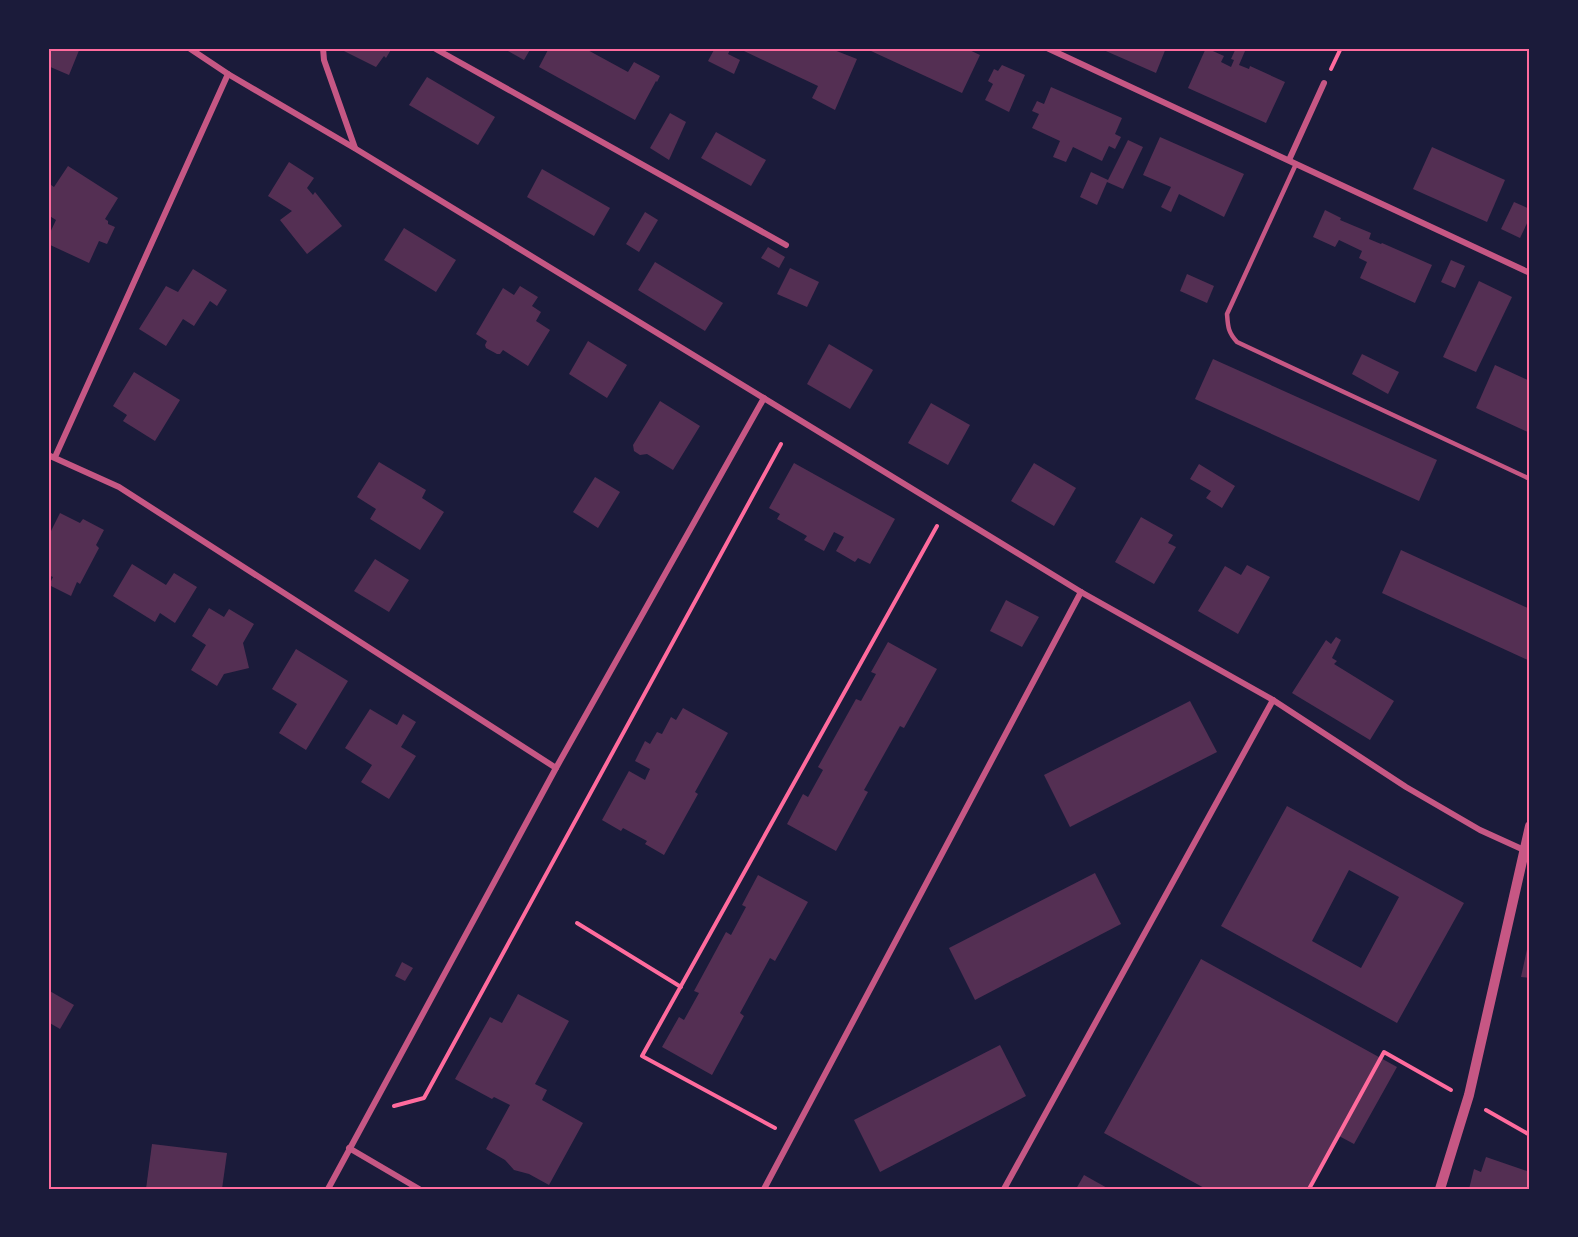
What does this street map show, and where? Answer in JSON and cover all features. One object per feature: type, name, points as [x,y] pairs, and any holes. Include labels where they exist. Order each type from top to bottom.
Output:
[{"type":"street","points":[[189,48],[228,74],[356,149],[1081,592],[1273,700],[1406,787],[1480,830],[1524,850]]},
{"type":"street","points":[[322,48],[324,60],[356,149]]},
{"type":"street","points":[[434,48],[786,245]]},
{"type":"street","points":[[1047,48],[1530,273]]},
{"type":"street","points":[[228,74],[51,456],[119,487],[556,768]]},
{"type":"street","points":[[1289,160],[1324,83]]},
{"type":"street","points":[[327,1189],[556,768],[764,398]]},
{"type":"street","points":[[764,1189],[1081,592]]},
{"type":"street","points":[[1004,1189],[1273,700]]},
{"type":"street","points":[[1440,1189],[1469,1095],[1530,826]]},
{"type":"street","points":[[349,1148],[419,1189]]},
{"type":"lane","points":[[1296,164],[1227,314],[1230,334],[1237,342],[1530,479]]},
{"type":"path","points":[[368,1113],[424,1098],[781,444]]},
{"type":"path","points":[[792,1137],[642,1056],[946,509]]},
{"type":"path","points":[[577,923],[681,987]]},
{"type":"path","points":[[1309,1189],[1384,1052]]},
{"type":"building","points":[[48,48],[80,48],[69,75],[48,66]]},
{"type":"building","points":[[343,48],[392,48],[386,58],[384,56],[376,67],[342,50]]},
{"type":"building","points":[[510,48],[531,48],[524,60],[508,51]]},
{"type":"building","points":[[549,48],[584,48],[628,72],[634,62],[660,76],[635,120],[539,67]]},
{"type":"building","points":[[715,48],[731,48],[728,54],[740,60],[734,74],[708,61]]},
{"type":"building","points":[[745,48],[829,48],[857,59],[835,110],[812,98],[818,86],[744,51]]},
{"type":"building","points":[[873,48],[965,48],[980,55],[962,93],[871,51]]},
{"type":"building","points":[[1099,48],[1166,48],[1156,73]]},
{"type":"building","points":[[1206,48],[1224,56],[1221,62],[1231,67],[1234,60],[1231,59],[1236,48],[1240,48],[1245,51],[1239,65],[1249,69],[1250,66],[1285,82],[1266,123],[1188,88]]},
{"type":"building","points":[[1002,65],[1025,75],[1009,112],[985,100],[993,84],[988,81],[994,69],[998,71]]},
{"type":"building","points":[[427,77],[495,117],[478,145],[409,105]]},
{"type":"building","points":[[1051,87],[1122,118],[1115,134],[1121,137],[1115,149],[1109,146],[1102,161],[1073,147],[1066,162],[1053,157],[1060,141],[1032,128],[1039,114],[1032,111],[1037,101],[1044,104]]},
{"type":"building","points":[[670,113],[686,122],[669,160],[650,148]]},
{"type":"building","points":[[716,132],[766,160],[751,186],[701,158]]},
{"type":"building","points":[[1160,137],[1244,174],[1224,217],[1179,194],[1171,212],[1161,207],[1171,187],[1143,175]]},
{"type":"building","points":[[1128,140],[1143,147],[1123,189],[1107,182],[1097,205],[1080,197],[1091,172],[1108,180]]},
{"type":"building","points":[[1432,147],[1505,180],[1487,222],[1413,189]]},
{"type":"building","points":[[289,162],[314,178],[307,188],[313,195],[315,192],[342,226],[307,254],[280,220],[292,211],[268,196]]},
{"type":"building","points":[[68,166],[118,198],[105,219],[108,224],[115,227],[107,244],[99,241],[89,263],[48,244],[48,237],[56,220],[48,215],[48,183],[54,187]]},
{"type":"building","points":[[542,169],[610,208],[594,236],[527,197]]},
{"type":"building","points":[[1514,202],[1530,209],[1530,217],[1520,238],[1501,229]]},
{"type":"building","points":[[1325,210],[1341,218],[1340,220],[1371,233],[1369,239],[1432,265],[1415,303],[1360,278],[1367,262],[1359,258],[1362,251],[1339,240],[1335,247],[1313,237]]},
{"type":"building","points":[[645,212],[658,220],[639,252],[626,244]]},
{"type":"building","points":[[404,228],[456,260],[436,292],[384,260]]},
{"type":"building","points":[[768,247],[785,257],[779,268],[761,258]]},
{"type":"building","points":[[1451,260],[1465,266],[1455,288],[1441,282]]},
{"type":"building","points":[[655,262],[723,303],[705,331],[638,290]]},
{"type":"building","points":[[790,268],[819,282],[807,307],[777,294]]},
{"type":"building","points":[[193,269],[227,290],[217,306],[210,301],[194,326],[183,319],[166,346],[139,329],[166,286],[178,292]]},
{"type":"building","points":[[1187,274],[1214,286],[1207,303],[1180,291]]},
{"type":"building","points":[[1479,281],[1512,297],[1476,372],[1443,357]]},
{"type":"building","points":[[520,286],[538,297],[532,306],[541,312],[536,321],[550,330],[528,366],[503,350],[497,354],[486,348],[487,341],[476,334],[503,288],[514,295]]},
{"type":"building","points":[[588,341],[627,365],[607,398],[569,374]]},
{"type":"building","points":[[829,344],[873,370],[850,409],[807,384]]},
{"type":"building","points":[[1362,354],[1399,372],[1388,394],[1352,374]]},
{"type":"building","points":[[1213,359],[1437,460],[1419,501],[1195,399]]},
{"type":"building","points":[[1495,365],[1530,381],[1530,433],[1476,408]]},
{"type":"building","points":[[134,372],[180,400],[155,441],[123,421],[127,415],[113,406]]},
{"type":"building","points":[[660,401],[700,426],[673,470],[647,454],[640,455],[634,451],[633,445]]},
{"type":"building","points":[[931,403],[970,425],[948,465],[908,443]]},
{"type":"building","points":[[379,462],[426,490],[422,498],[444,512],[420,550],[370,519],[376,509],[357,497]]},
{"type":"building","points":[[794,463],[895,519],[870,564],[858,558],[855,562],[836,551],[844,537],[834,532],[824,551],[804,540],[807,536],[777,519],[780,514],[769,508]]},
{"type":"building","points":[[1034,463],[1076,488],[1054,526],[1011,501]]},
{"type":"building","points":[[1199,464],[1235,486],[1222,508],[1206,498],[1211,491],[1190,479]]},
{"type":"building","points":[[595,477],[620,492],[598,528],[573,512]]},
{"type":"building","points":[[60,513],[80,523],[83,519],[104,530],[96,545],[99,548],[80,584],[77,582],[71,596],[49,585],[53,577],[48,575],[48,537]]},
{"type":"building","points":[[1141,517],[1173,535],[1168,543],[1176,547],[1154,584],[1115,562]]},
{"type":"building","points":[[1401,550],[1530,609],[1530,661],[1382,593]]},
{"type":"building","points":[[375,559],[409,580],[389,612],[354,591]]},
{"type":"building","points":[[132,564],[166,585],[174,573],[197,587],[175,623],[160,613],[155,622],[113,596]]},
{"type":"building","points":[[1247,565],[1270,577],[1238,634],[1198,611],[1225,566],[1241,575]]},
{"type":"building","points":[[1006,600],[1039,617],[1022,647],[990,631]]},
{"type":"building","points":[[209,608],[224,617],[229,609],[254,624],[243,643],[249,668],[224,674],[217,686],[191,670],[206,645],[192,636]]},
{"type":"building","points":[[1336,637],[1341,640],[1332,658],[1337,661],[1334,664],[1394,701],[1370,740],[1292,693],[1326,640],[1331,644]]},
{"type":"building","points":[[888,642],[937,669],[904,728],[900,726],[864,790],[868,792],[836,851],[787,824],[803,794],[808,797],[823,770],[818,767],[856,699],[861,701],[876,674],[871,672]]},
{"type":"building","points":[[296,649],[348,681],[306,750],[279,733],[297,704],[272,689]]},
{"type":"building","points":[[1190,701],[1217,752],[1070,827],[1044,775]]},
{"type":"building","points":[[683,708],[728,733],[695,792],[698,794],[664,855],[645,844],[647,841],[623,828],[621,831],[602,820],[629,771],[645,780],[650,769],[635,761],[645,741],[650,744],[657,732],[662,734],[671,717],[676,720]]},
{"type":"building","points":[[370,709],[397,725],[403,714],[416,722],[401,747],[416,756],[389,799],[361,782],[372,765],[345,748]]},
{"type":"building","points":[[1287,806],[1464,903],[1397,1023],[1221,926]],"holes":[[[1349,870],[1399,897],[1361,968],[1312,941]]]},
{"type":"building","points":[[1095,873],[1121,924],[975,1000],[949,948]]},
{"type":"building","points":[[758,875],[808,902],[775,961],[770,958],[740,1013],[744,1016],[712,1075],[662,1047],[679,1017],[684,1020],[699,993],[694,991],[726,932],[731,935],[746,907],[742,905]]},
{"type":"building","points":[[1530,940],[1530,978],[1521,977]]},
{"type":"building","points":[[1201,959],[1397,1067],[1354,1144],[1339,1136],[1310,1189],[1206,1189],[1104,1133]]},
{"type":"building","points":[[402,962],[413,968],[405,981],[395,976]]},
{"type":"building","points":[[48,990],[74,1005],[60,1029],[48,1022]]},
{"type":"building","points":[[518,994],[569,1021],[535,1084],[547,1090],[542,1100],[583,1123],[549,1185],[529,1174],[514,1170],[505,1160],[486,1149],[510,1105],[494,1097],[492,1099],[455,1079],[490,1017],[502,1023]]},
{"type":"building","points":[[1000,1045],[1026,1096],[880,1172],[854,1120]]},
{"type":"building","points":[[152,1144],[227,1153],[222,1189],[146,1189]]},
{"type":"building","points":[[1486,1157],[1530,1172],[1530,1189],[1469,1189],[1474,1169],[1481,1172]]},
{"type":"building","points":[[1084,1175],[1109,1189],[1076,1189]]}]
